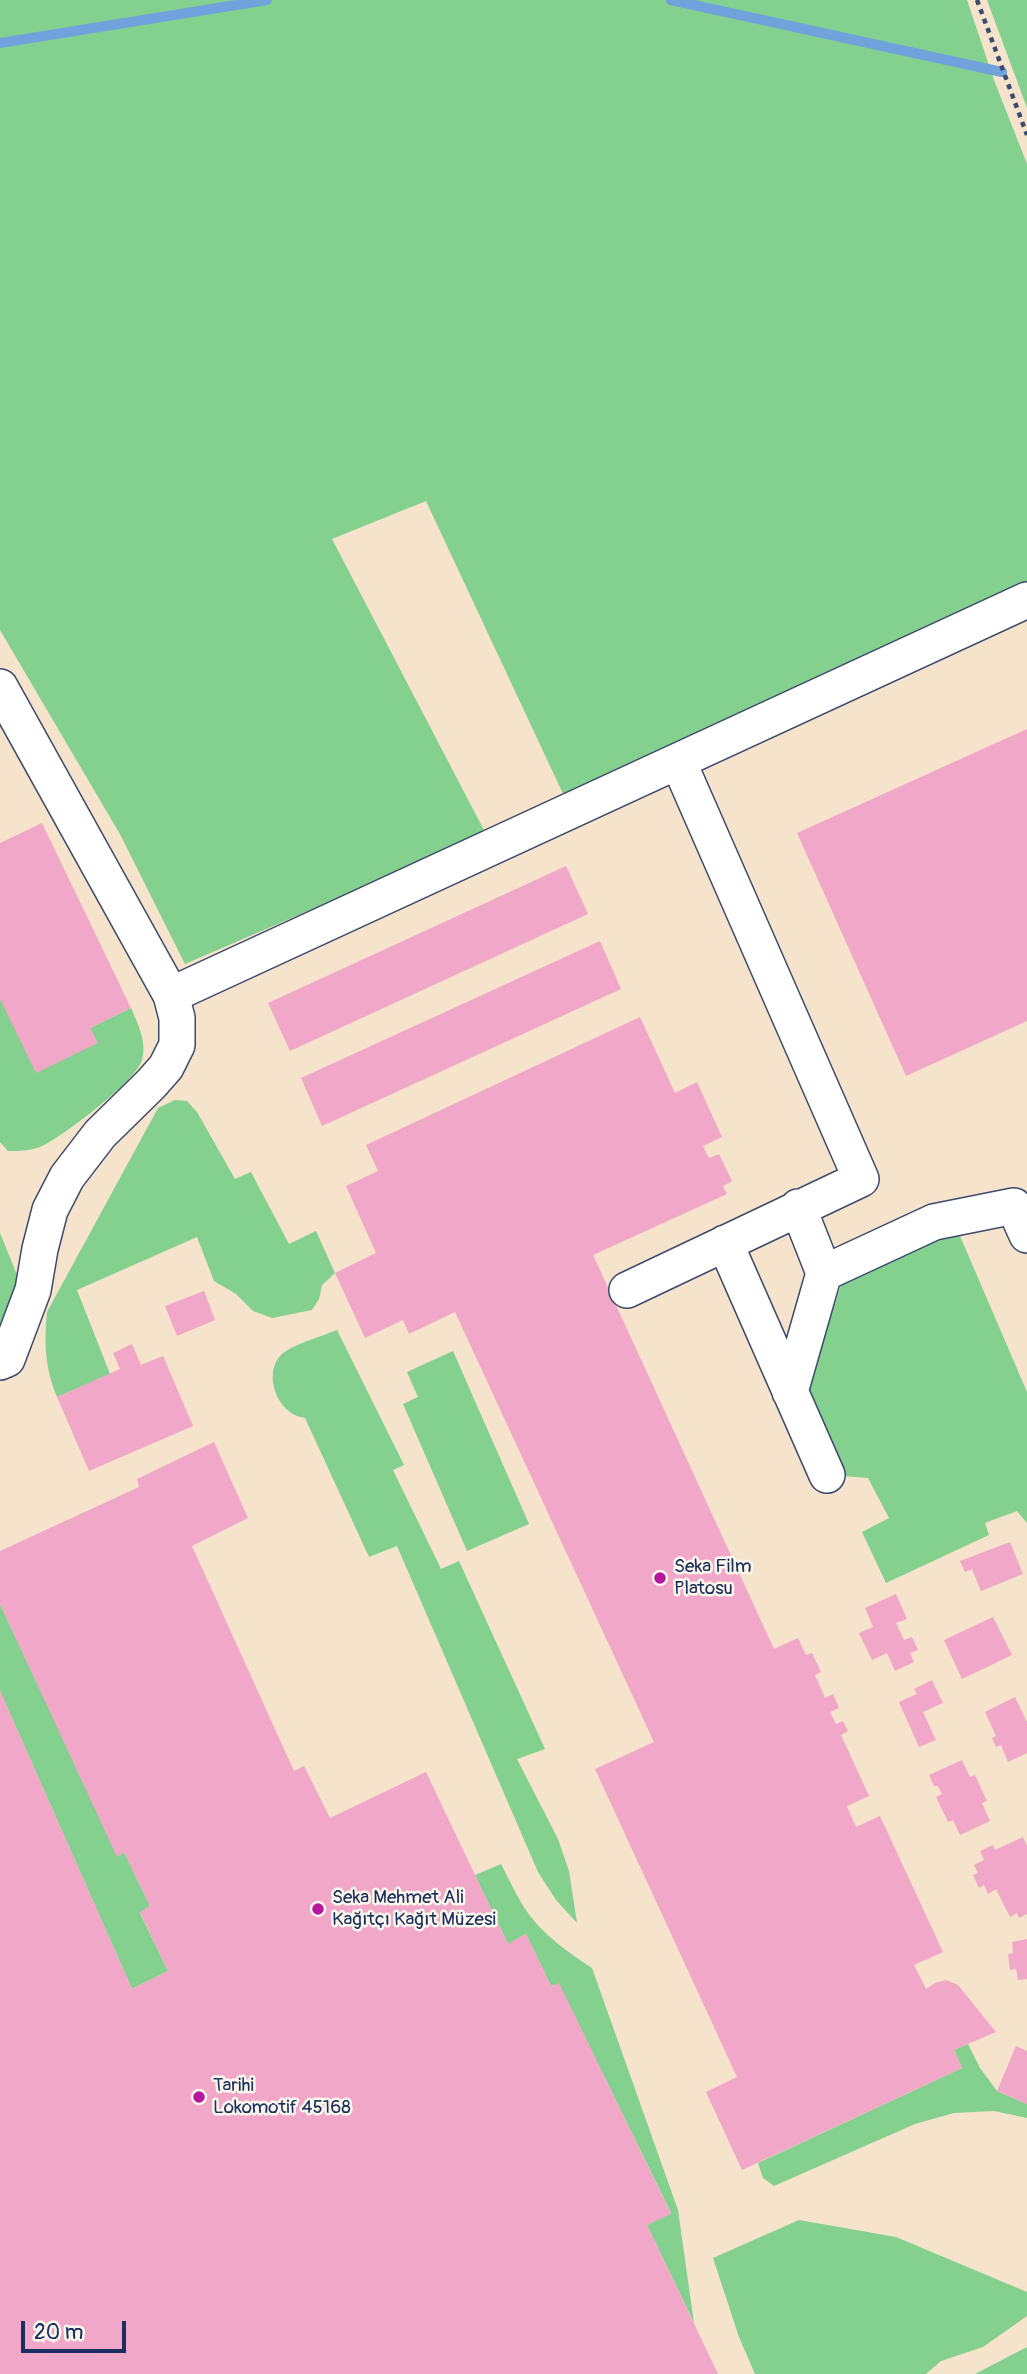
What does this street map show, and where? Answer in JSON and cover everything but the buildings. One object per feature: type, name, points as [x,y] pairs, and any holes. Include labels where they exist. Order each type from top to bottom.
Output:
[{"type":"lane","points":[[171,995],[1027,600]]},
{"type":"lane","points":[[0,687],[171,995],[177,1018],[177,1045],[166,1067],[100,1134],[67,1177],[50,1210],[33,1290],[7,1359],[0,1362]]},
{"type":"lane","points":[[627,1290],[861,1179],[678,761]]},
{"type":"lane","points":[[824,1273],[934,1222],[1014,1206],[1027,1235]]},
{"type":"lane","points":[[790,1392],[824,1273],[798,1207]]},
{"type":"lane","points":[[725,1243],[827,1475]]},
{"type":"path","points":[[977,0],[1027,135]]},
{"type":"green space","points":[[0,0],[967,0],[994,80],[1027,164],[1027,582],[688,736],[565,798],[426,501],[332,539],[486,834],[185,964],[121,836],[0,630]]},
{"type":"green space","points":[[987,0],[1027,0],[1027,108]]},
{"type":"green space","points":[[0,999],[97,1042],[90,1028],[131,1008],[143,1040],[142,1060],[127,1081],[64,1133],[40,1147],[8,1151],[0,1142]]},
{"type":"green space","points":[[175,1100],[187,1101],[197,1112],[235,1179],[251,1172],[289,1244],[316,1231],[335,1273],[322,1285],[319,1299],[312,1310],[272,1318],[253,1311],[236,1294],[214,1281],[197,1237],[77,1290],[110,1374],[57,1397],[46,1355],[47,1312],[158,1108]]},
{"type":"green space","points":[[957,1229],[1027,1392],[1027,1523],[1017,1511],[985,1523],[989,1535],[886,1583],[862,1532],[889,1518],[868,1478],[842,1476],[806,1393],[842,1282]]},
{"type":"green space","points":[[0,1233],[17,1275],[18,1305],[0,1334]]},
{"type":"green space","points":[[337,1330],[404,1465],[393,1470],[441,1569],[459,1561],[545,1749],[517,1759],[558,1839],[569,1871],[577,1923],[556,1900],[538,1872],[397,1546],[369,1557],[305,1418],[290,1412],[275,1391],[273,1373],[279,1357],[298,1345]]},
{"type":"green space","points":[[453,1351],[529,1524],[467,1551],[403,1404],[418,1397],[407,1372]]},
{"type":"green space","points":[[0,1604],[118,1856],[124,1852],[150,1906],[140,1913],[168,1971],[132,1989],[0,1691]]},
{"type":"green space","points":[[501,1864],[522,1904],[536,1923],[592,1968],[678,2210],[694,2323],[647,2225],[671,2213],[559,1984],[551,1986],[526,1934],[508,1944],[475,1875]]},
{"type":"green space","points":[[968,2044],[980,2068],[997,2091],[1027,2104],[1027,2118],[994,2111],[954,2113],[915,2124],[774,2186],[763,2178],[758,2163],[962,2068],[954,2050]]},
{"type":"green space","points":[[799,2220],[896,2237],[1027,2292],[1027,2316],[983,2347],[941,2361],[926,2374],[755,2374],[739,2337],[713,2258]]},
{"type":"green space","points":[[1027,2347],[1027,2374],[975,2374],[1025,2348]]},
{"type":"waterway","points":[[0,43],[267,0]]},
{"type":"waterway","points":[[671,0],[1002,72]]},
{"type":"place","name":"Seka Film Platosu","points":[[660,1578]]},
{"type":"place","name":"Seka Mehmet Ali Kağıtçı Kağıt Müzesi","points":[[318,1909]]},
{"type":"place","name":"Tarihi Lokomotif 45168","points":[[199,2097]]}]
